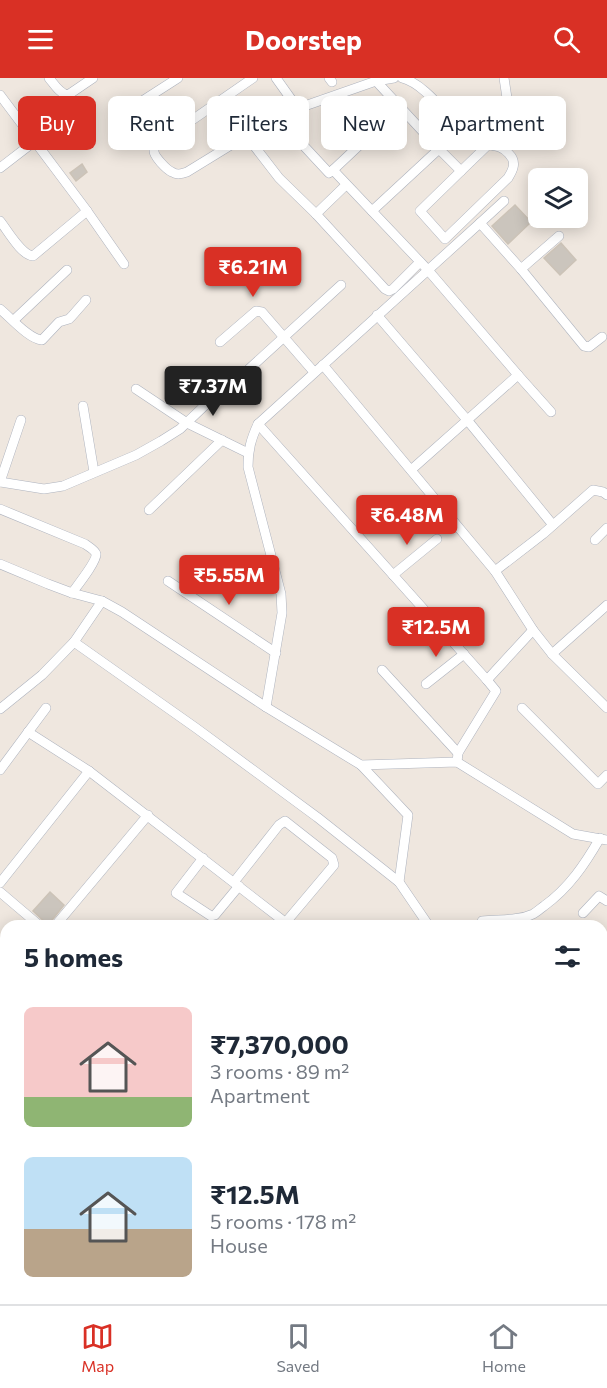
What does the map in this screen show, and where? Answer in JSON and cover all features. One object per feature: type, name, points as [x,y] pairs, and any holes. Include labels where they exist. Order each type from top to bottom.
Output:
[{"type":"street","points":[[49,78],[61,92],[68,95],[93,78]]},
{"type":"street","points":[[150,96],[178,78]]},
{"type":"street","points":[[227,96],[253,78]]},
{"type":"street","points":[[276,78],[289,96]]},
{"type":"street","points":[[309,104],[376,81],[394,78]]},
{"type":"street","points":[[402,78],[419,86],[429,96]]},
{"type":"street","points":[[504,78],[507,96]]},
{"type":"street","points":[[376,81],[390,96]]},
{"type":"street","points":[[0,95],[18,119]]},
{"type":"street","points":[[207,110],[156,145],[153,148],[154,152],[164,167],[179,174],[187,172],[223,150]]},
{"type":"street","points":[[407,114],[419,127]]},
{"type":"street","points":[[0,168],[23,150]]},
{"type":"street","points":[[42,150],[124,264]]},
{"type":"street","points":[[257,150],[279,178],[389,291],[480,223],[504,201]]},
{"type":"street","points":[[308,150],[329,173],[354,150]]},
{"type":"street","points":[[372,212],[439,150]]},
{"type":"street","points":[[441,150],[461,171]]},
{"type":"street","points":[[483,150],[420,211],[445,239],[513,171],[514,164],[511,155],[505,150]]},
{"type":"street","points":[[333,170],[424,266],[551,412]]},
{"type":"street","points":[[316,214],[346,185]]},
{"type":"street","points":[[0,221],[23,251],[33,256],[87,211]]},
{"type":"street","points":[[480,223],[584,346],[589,347],[602,337]]},
{"type":"street","points":[[521,269],[559,236]]},
{"type":"street","points":[[266,707],[282,613],[281,594],[248,466],[250,441],[258,424],[377,315],[424,266]]},
{"type":"street","points":[[14,320],[67,270]]},
{"type":"street","points":[[238,379],[341,285]]},
{"type":"street","points":[[0,309],[36,339],[42,340],[59,322],[69,319],[86,300]]},
{"type":"street","points":[[220,342],[256,311],[262,312],[314,372]]},
{"type":"street","points":[[377,315],[553,525]]},
{"type":"street","points":[[323,365],[495,571],[533,630],[552,654],[607,708]]},
{"type":"street","points":[[411,470],[518,375]]},
{"type":"street","points":[[136,389],[187,423],[248,453]]},
{"type":"street","points":[[21,420],[0,482],[44,489],[63,486],[136,455],[180,429],[220,391]]},
{"type":"street","points":[[83,406],[94,472]]},
{"type":"street","points":[[258,424],[496,691],[458,757]]},
{"type":"street","points":[[149,510],[222,440]]},
{"type":"street","points":[[495,571],[543,534],[593,490],[607,495]]},
{"type":"street","points":[[0,509],[85,544],[95,552],[93,562],[72,593]]},
{"type":"street","points":[[595,540],[607,528]]},
{"type":"street","points":[[393,574],[437,539]]},
{"type":"street","points":[[0,564],[72,593],[102,601],[122,612],[266,707],[361,765],[408,815],[399,882]]},
{"type":"street","points":[[168,581],[276,653]]},
{"type":"street","points":[[0,709],[42,675],[74,642],[102,601]]},
{"type":"street","points":[[552,654],[607,605]]},
{"type":"street","points":[[488,680],[533,630]]},
{"type":"street","points":[[74,642],[317,816],[399,882],[425,920]]},
{"type":"street","points":[[426,684],[464,654]]},
{"type":"street","points":[[382,670],[458,757],[573,834],[604,839],[571,882],[547,904],[533,914],[493,920]]},
{"type":"street","points":[[0,770],[46,708]]},
{"type":"street","points":[[522,708],[598,784],[607,775]]},
{"type":"street","points":[[28,732],[89,771],[283,920]]},
{"type":"street","points":[[361,765],[458,757]]},
{"type":"street","points":[[0,883],[89,771]]},
{"type":"street","points":[[60,920],[148,815]]},
{"type":"street","points":[[203,858],[176,893],[211,916],[215,915],[279,825],[285,821],[332,858],[334,865],[291,920]]},
{"type":"street","points":[[0,892],[33,920]]},
{"type":"street","points":[[583,913],[599,896],[607,901]]},
{"type":"building","points":[[82,164],[87,172],[76,181],[70,173]]},
{"type":"building","points":[[515,205],[528,219],[528,225],[508,244],[492,226]]},
{"type":"building","points":[[561,243],[576,260],[560,275],[544,258]]},
{"type":"building","points":[[50,892],[64,905],[52,920],[43,920],[33,911]]}]
